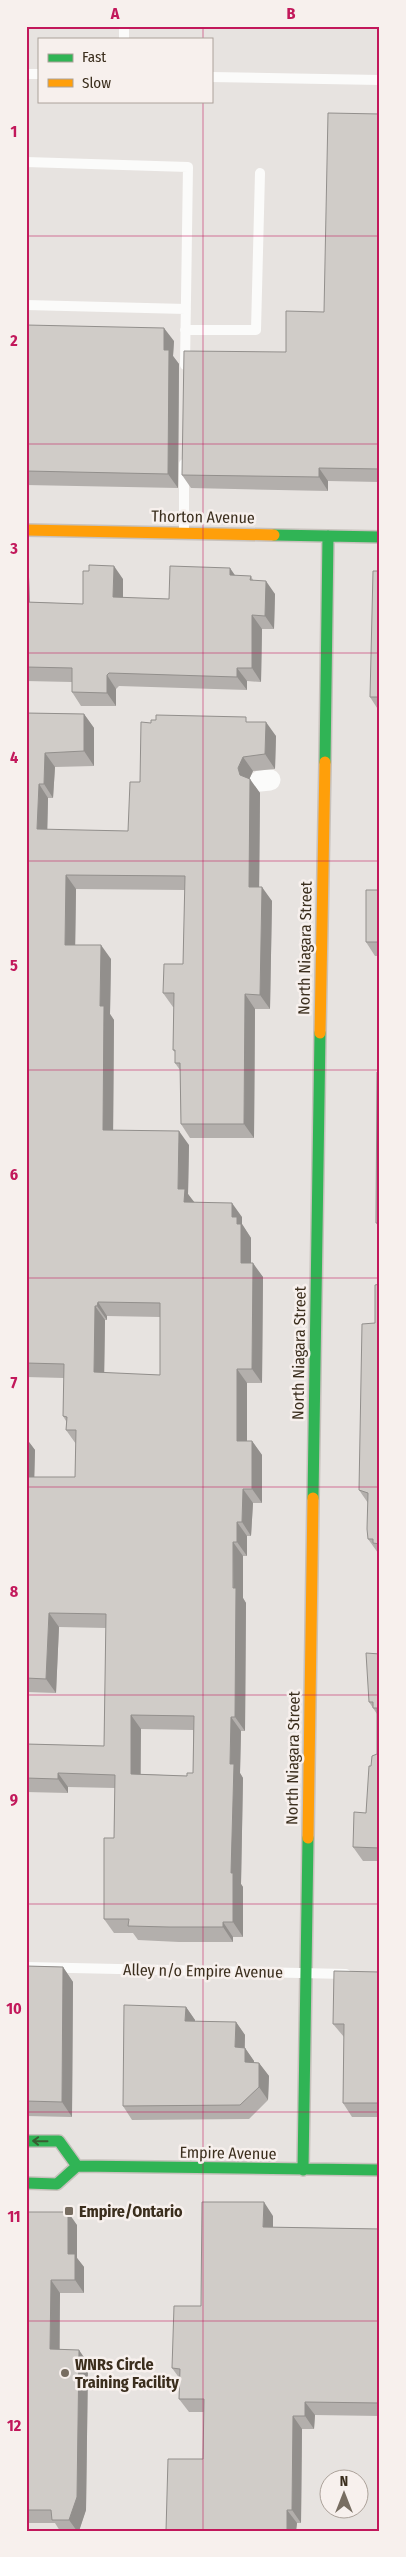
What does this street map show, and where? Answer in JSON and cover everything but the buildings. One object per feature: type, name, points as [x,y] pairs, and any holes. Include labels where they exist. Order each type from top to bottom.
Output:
[{"type":"street","name":"Thorton Avenue","points":[[26,530],[380,537]]},
{"type":"street","name":"North Niagara Street","points":[[303,2170],[328,536]]},
{"type":"street","points":[[26,2141],[59,2141],[77,2166],[57,2184],[26,2183]]},
{"type":"street","name":"Empire Avenue","points":[[77,2166],[380,2170]]},
{"type":"lane","points":[[212,77],[380,80]]},
{"type":"lane","points":[[26,162],[188,167],[185,378]]},
{"type":"lane","points":[[185,330],[256,330],[260,173]]},
{"type":"lane","points":[[26,305],[186,309]]},
{"type":"lane","points":[[184,456],[184,533]]},
{"type":"lane","name":"Alley n/o Empire Avenue","points":[[26,1967],[361,1974]]},
{"type":"traffic: fast","points":[[274,535],[380,537]]},
{"type":"traffic: fast","points":[[325,762],[328,536]]},
{"type":"traffic: fast","points":[[313,1498],[320,1033]]},
{"type":"traffic: fast","points":[[303,2170],[308,1838]]},
{"type":"traffic: fast","points":[[26,2141],[59,2141],[77,2166]]},
{"type":"traffic: fast","points":[[26,2183],[57,2184],[77,2166],[380,2170]]},
{"type":"traffic: slow","points":[[26,530],[274,535]]},
{"type":"traffic: slow","points":[[320,1033],[325,762]]},
{"type":"traffic: slow","points":[[308,1838],[313,1498]]},
{"type":"place","name":"Empire/Ontario","points":[[69,2211]]},
{"type":"place","name":"WNRs Circle Training Facility","points":[[65,2373]]}]
